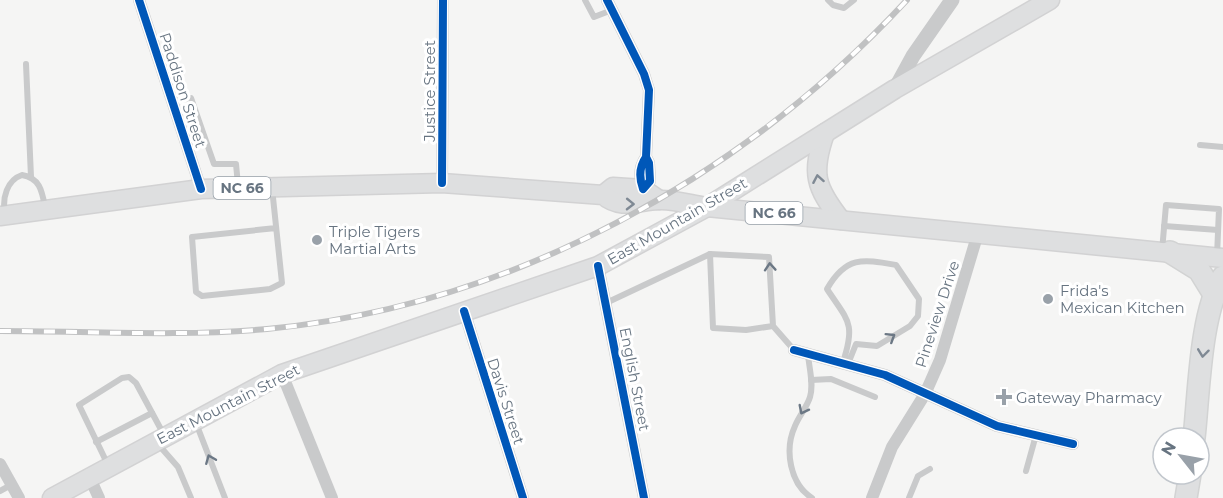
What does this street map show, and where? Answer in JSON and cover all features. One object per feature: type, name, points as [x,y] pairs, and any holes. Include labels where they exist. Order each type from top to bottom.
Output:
[{"type":"highway","points":[[1166,252],[1199,270],[1219,272],[1204,346],[1195,426]]},
{"type":"main road","name":"East Mountain Street","points":[[57,497],[89,476],[282,374],[598,266],[707,207],[895,89],[1050,0]]},
{"type":"main road","points":[[825,133],[818,152],[816,177],[824,199],[841,220]]},
{"type":"main road","name":"NC 66","points":[[3,216],[201,189],[442,183],[603,195],[613,203],[640,204],[659,200],[707,207],[1166,252],[1219,272]]},
{"type":"main road","name":"NC 66","points":[[603,195],[613,187],[643,189],[659,200]]},
{"type":"street","name":"Paddison Street","points":[[139,0],[201,189]]},
{"type":"street","name":"Justice Street","points":[[442,183],[443,0]]},
{"type":"street","points":[[895,89],[913,56],[952,0]]},
{"type":"street","points":[[609,5],[644,74],[648,90],[646,158],[649,163],[650,181],[643,189]]},
{"type":"street","name":"Pineview Drive","points":[[872,498],[892,447],[925,394],[940,360],[978,233]]},
{"type":"street","name":"English Street","points":[[598,266],[644,498]]},
{"type":"street","name":"Davis Street","points":[[464,311],[523,498]]},
{"type":"street","points":[[794,350],[885,375],[997,426],[1073,444]]},
{"type":"street","points":[[282,374],[332,498]]},
{"type":"street","points":[[0,464],[19,498]]},
{"type":"street","points":[[89,476],[99,498]]},
{"type":"lane","points":[[585,0],[594,16],[609,5]]},
{"type":"lane","points":[[828,0],[833,5],[844,8],[854,0]]},
{"type":"lane","points":[[26,64],[31,177]]},
{"type":"lane","points":[[172,101],[191,98],[214,164],[236,164],[238,188]]},
{"type":"lane","points":[[1200,144],[1223,147]]},
{"type":"lane","points":[[3,216],[5,195],[12,181],[19,176],[31,177],[40,186],[45,210]]},
{"type":"lane","points":[[272,187],[282,283],[270,289],[202,296],[196,292],[192,237],[276,228]]},
{"type":"lane","points":[[1166,252],[1164,226],[1166,205],[1219,209],[1219,272]]},
{"type":"lane","points":[[1164,226],[1218,230]]},
{"type":"lane","points":[[606,303],[710,254],[769,257],[772,326],[794,350]]},
{"type":"lane","points":[[710,254],[713,328],[746,330],[772,326]]},
{"type":"lane","points":[[866,260],[896,265],[919,298],[918,316],[910,326],[876,346],[856,344],[846,363],[852,337],[851,327],[827,289],[834,275],[847,264],[866,260]]},
{"type":"lane","points":[[808,354],[810,397],[795,427],[791,450],[792,474],[801,489],[812,498]]},
{"type":"lane","points":[[108,466],[79,405],[122,378],[129,377],[136,383],[152,413],[162,452],[178,467],[191,498]]},
{"type":"lane","points":[[811,380],[831,379],[875,397]]},
{"type":"lane","points":[[96,442],[152,413]]},
{"type":"lane","points":[[195,420],[225,498]]},
{"type":"lane","points":[[1026,471],[1036,435]]},
{"type":"lane","points":[[909,498],[918,476],[930,469]]},
{"type":"lane","points":[[0,491],[12,484]]},
{"type":"railway","points":[[0,331],[167,333],[267,329],[358,316],[447,293],[533,262],[617,223],[696,176],[772,123],[842,64],[907,0]]},
{"type":"cycle path","points":[[139,0],[201,189]]},
{"type":"cycle path","points":[[442,183],[443,0]]},
{"type":"cycle path","points":[[607,0],[644,74],[649,90],[646,157],[649,163],[650,181],[643,189],[640,173],[646,157]]},
{"type":"cycle path","points":[[598,266],[644,498]]},
{"type":"cycle path","points":[[464,311],[523,498]]},
{"type":"cycle path","points":[[794,350],[885,375],[997,426],[1073,444]]},
{"type":"place","name":"Triple Tigers Martial Arts","points":[[317,240]]},
{"type":"place","name":"Frida's Mexican Kitchen","points":[[1048,299]]},
{"type":"place","name":"Gateway Pharmacy","points":[[1004,397]]}]
